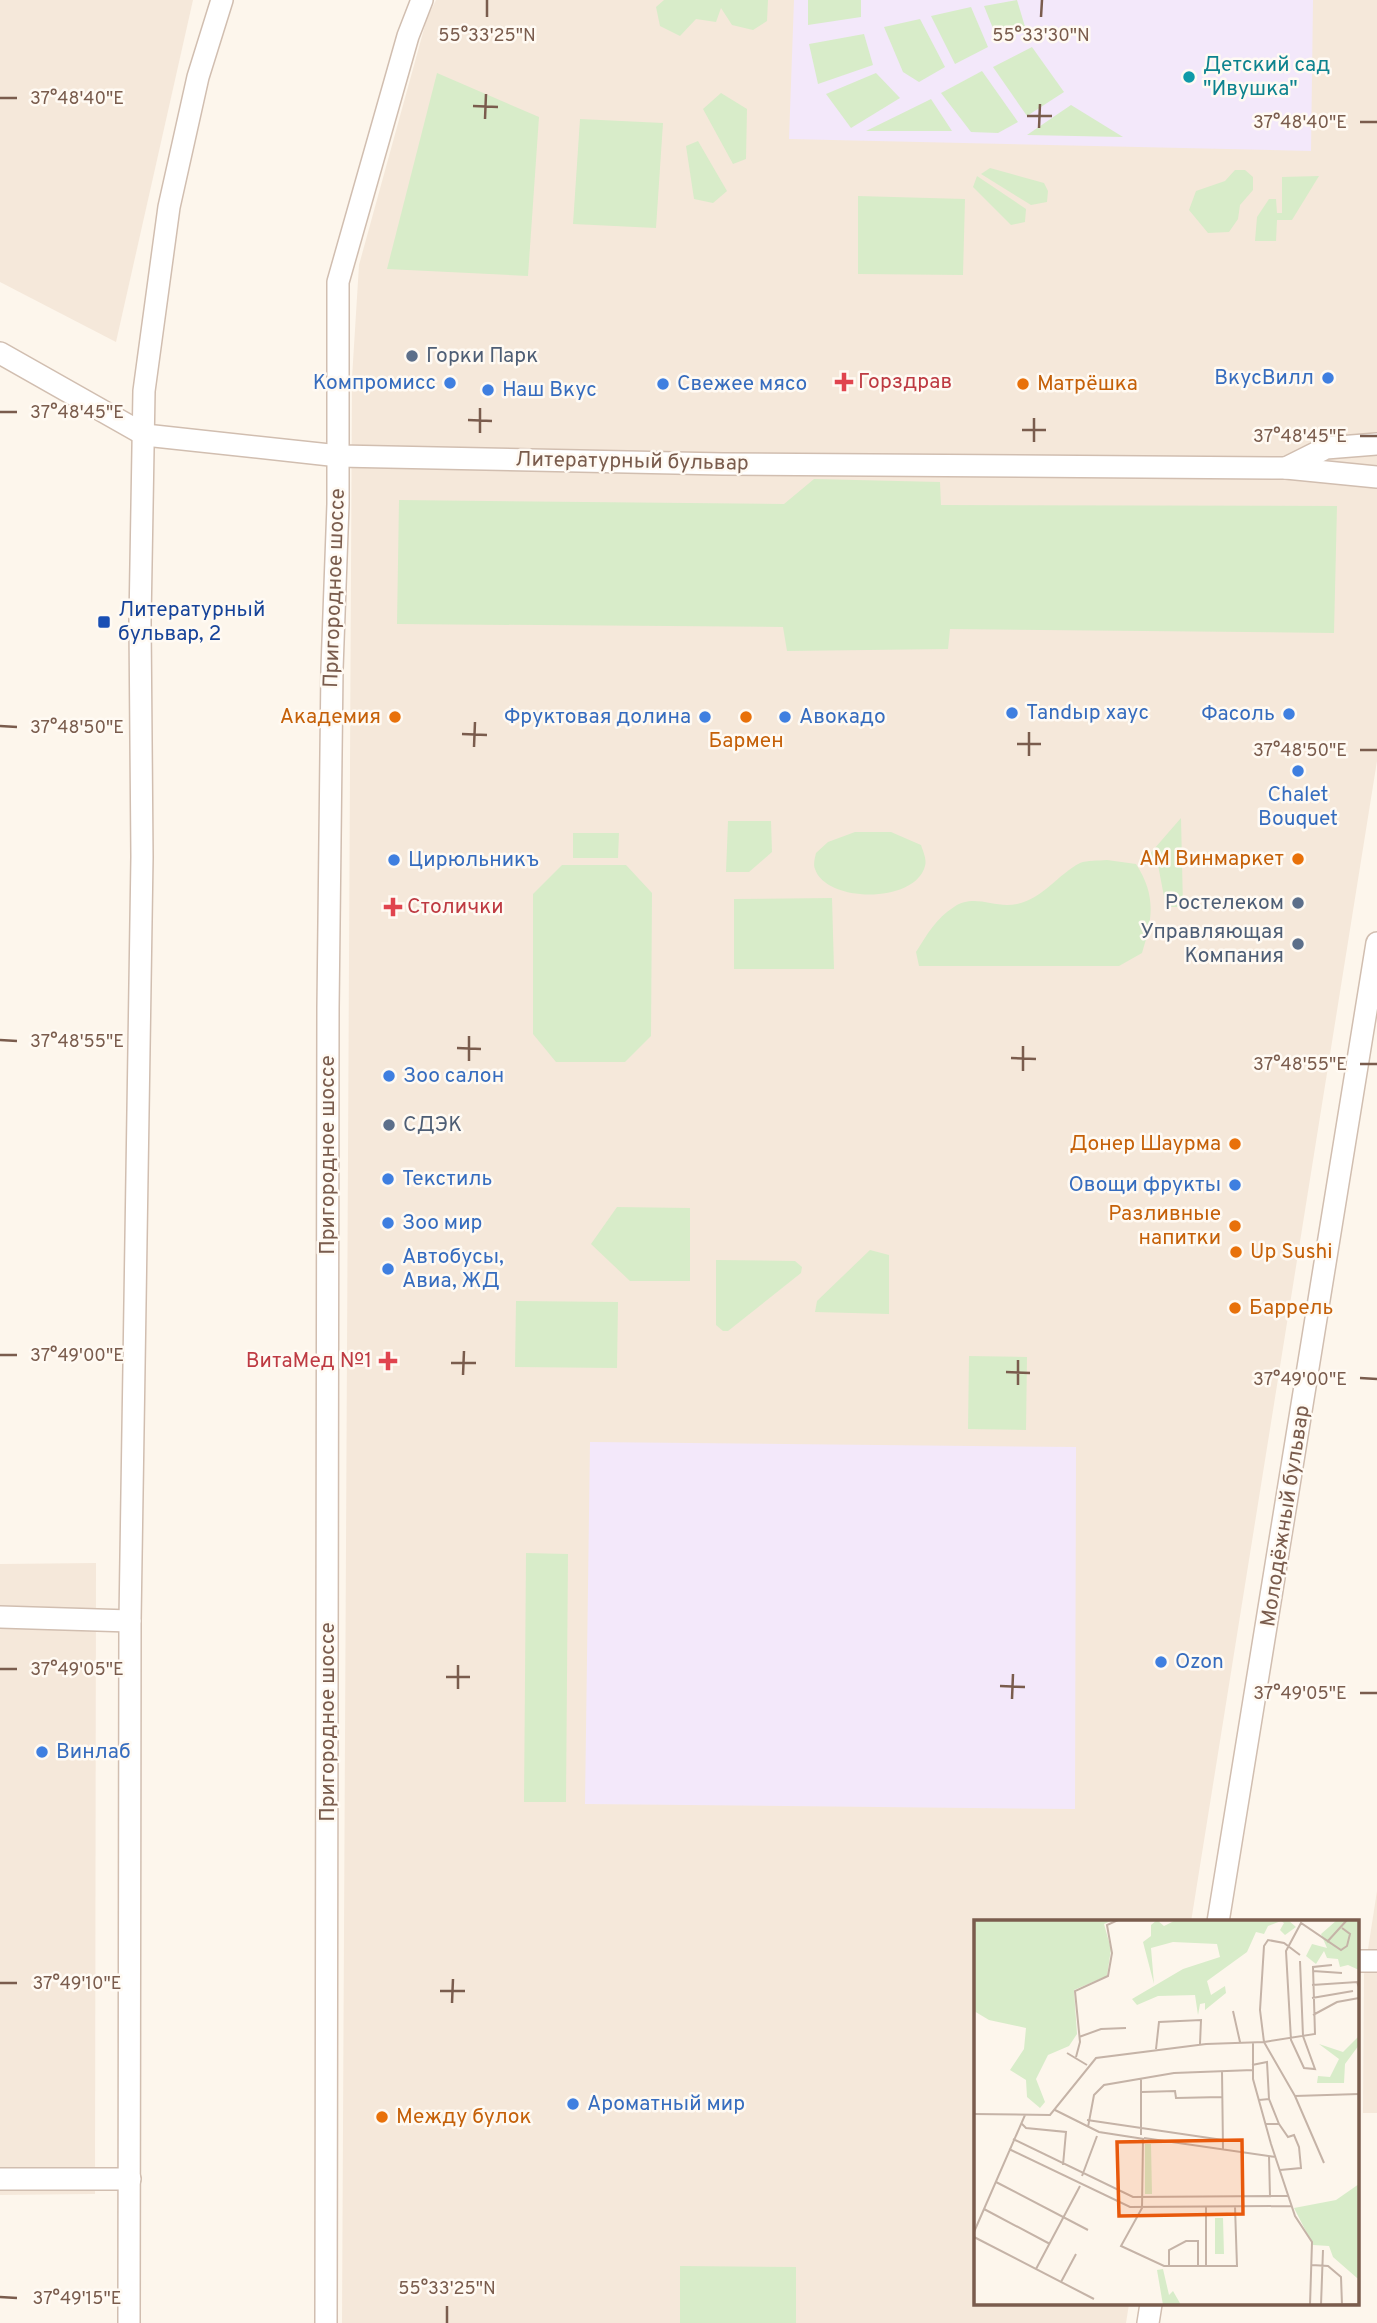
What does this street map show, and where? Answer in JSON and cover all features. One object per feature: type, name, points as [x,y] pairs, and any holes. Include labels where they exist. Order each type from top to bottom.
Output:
[{"type":"street","points":[[128,2323],[130,1621],[142,857],[140,615],[144,391],[169,207],[198,77],[222,0]]},
{"type":"street","name":"Пригородное шоссе","points":[[326,2323],[328,1008],[339,456],[338,282],[408,36],[422,0]]},
{"type":"street","name":"Литературный бульвар","points":[[0,353],[145,435],[339,456],[723,464],[1286,468],[1377,477]]},
{"type":"street","name":"Литературный бульвар","points":[[1286,468],[1326,448],[1377,444]]},
{"type":"street","name":"Молодёжный бульвар","points":[[1218,1920],[1377,943]]},
{"type":"street","points":[[0,1618],[130,1621]]},
{"type":"street","points":[[0,2179],[130,2179]]},
{"type":"shaded area","points":[[0,0],[193,0],[116,342],[0,282]]},
{"type":"shaded area","points":[[436,0],[1377,0],[1377,761],[1191,1920],[974,1920],[974,2306],[1129,2306],[1126,2323],[342,2323],[352,378],[359,265],[427,18]]},
{"type":"shaded area","points":[[794,0],[1313,0],[1311,151],[789,139]]},
{"type":"shaded area","points":[[590,1442],[1076,1447],[1075,1809],[585,1804]]},
{"type":"shaded area","points":[[96,1563],[95,2194],[0,2195],[0,1564]]},
{"type":"shaded area","points":[[1377,1891],[1377,2113],[1363,2113],[1364,1975]]},
{"type":"green space","points":[[664,0],[768,0],[767,21],[753,30],[732,25],[721,8],[716,22],[696,19],[680,36],[660,26],[656,7]]},
{"type":"green space","points":[[808,0],[861,0],[861,17],[808,25]]},
{"type":"green space","points":[[1017,0],[1026,30],[998,41],[984,6]]},
{"type":"green space","points":[[971,7],[988,47],[955,64],[931,16]]},
{"type":"green space","points":[[920,19],[945,67],[919,82],[903,72],[884,27]]},
{"type":"green space","points":[[864,34],[873,65],[818,84],[809,44]]},
{"type":"green space","points":[[1032,47],[1064,92],[1027,116],[993,67]]},
{"type":"green space","points":[[982,71],[1018,122],[998,133],[971,132],[941,93]]},
{"type":"green space","points":[[437,73],[539,117],[528,276],[387,269]]},
{"type":"green space","points":[[876,73],[900,98],[851,128],[826,94]]},
{"type":"green space","points":[[721,93],[747,109],[746,159],[733,164],[703,109]]},
{"type":"green space","points":[[931,99],[952,131],[866,131],[925,102]]},
{"type":"green space","points":[[1071,105],[1123,137],[1027,135]]},
{"type":"green space","points":[[580,119],[663,123],[656,228],[573,224]]},
{"type":"green space","points":[[698,141],[727,191],[713,203],[694,199],[686,146]]},
{"type":"green space","points":[[990,168],[1044,183],[1048,191],[1047,202],[1031,205],[981,174]]},
{"type":"green space","points":[[1235,170],[1245,170],[1253,177],[1253,190],[1240,205],[1238,219],[1229,232],[1208,233],[1189,210],[1196,191],[1225,181]]},
{"type":"green space","points":[[977,176],[1026,209],[1025,222],[1011,225],[973,187]]},
{"type":"green space","points":[[1319,176],[1292,220],[1277,220],[1276,241],[1255,241],[1257,217],[1269,199],[1276,199],[1277,213],[1282,213],[1282,177]]},
{"type":"green space","points":[[858,196],[965,199],[963,275],[858,274]]},
{"type":"green space","points":[[814,479],[940,482],[941,505],[1337,506],[1334,633],[950,629],[948,649],[787,651],[783,627],[397,624],[399,500],[784,504]]},
{"type":"green space","points":[[1181,818],[1183,907],[1166,907],[1158,865],[1148,856]]},
{"type":"green space","points":[[728,821],[771,821],[772,852],[749,872],[726,872]]},
{"type":"green space","points":[[855,832],[891,832],[921,845],[925,866],[918,878],[889,893],[870,894],[852,893],[835,888],[822,880],[814,867],[816,853],[828,842]]},
{"type":"green space","points":[[573,833],[619,833],[618,858],[573,858]]},
{"type":"green space","points":[[1107,860],[1136,864],[1150,897],[1149,929],[1142,953],[1119,966],[919,966],[916,952],[937,921],[954,907],[969,901],[1009,905],[1027,901],[1080,863]]},
{"type":"green space","points":[[562,865],[626,865],[652,893],[651,1036],[625,1062],[556,1062],[533,1034],[533,894]]},
{"type":"green space","points":[[832,898],[834,969],[734,969],[734,899]]},
{"type":"green space","points":[[617,1207],[690,1208],[690,1281],[630,1281],[591,1244]]},
{"type":"green space","points":[[870,1250],[889,1255],[889,1314],[815,1312],[817,1301]]},
{"type":"green space","points":[[716,1260],[795,1261],[802,1267],[801,1273],[728,1331],[723,1331],[716,1325]]},
{"type":"green space","points":[[516,1301],[618,1302],[617,1368],[515,1367]]},
{"type":"green space","points":[[969,1356],[1027,1357],[1026,1430],[968,1429]]},
{"type":"green space","points":[[526,1553],[568,1554],[566,1802],[524,1802]]},
{"type":"green space","points":[[680,2266],[796,2267],[796,2323],[680,2323]]},
{"type":"place","name":"Детский сад \"Ивушка\"","points":[[1189,77]]},
{"type":"place","name":"Горки Парк","points":[[412,356]]},
{"type":"place","name":"ВкусВилл","points":[[1328,378]]},
{"type":"place","name":"Горздрав","points":[[844,382]]},
{"type":"place","name":"Компромисс","points":[[450,383]]},
{"type":"place","name":"Свежее мясо","points":[[663,384]]},
{"type":"place","name":"Матрёшка","points":[[1023,384]]},
{"type":"place","name":"Наш Вкус","points":[[488,390]]},
{"type":"place","name":"Литературный бульвар, 2","points":[[104,622]]},
{"type":"place","name":"Tandыр хаус","points":[[1012,713]]},
{"type":"place","name":"Фасоль","points":[[1289,714]]},
{"type":"place","name":"Академия","points":[[395,717]]},
{"type":"place","name":"Фруктовая долина","points":[[705,717]]},
{"type":"place","name":"Бармен","points":[[746,717]]},
{"type":"place","name":"Авокадо","points":[[785,717]]},
{"type":"place","name":"Chalet Bouquet","points":[[1298,771]]},
{"type":"place","name":"АМ Винмаркет","points":[[1298,859]]},
{"type":"place","name":"Цирюльникъ","points":[[394,860]]},
{"type":"place","name":"Ростелеком","points":[[1298,903]]},
{"type":"place","name":"Столички","points":[[393,907]]},
{"type":"place","name":"Управляющая Компания","points":[[1298,944]]},
{"type":"place","name":"Зоо салон","points":[[389,1076]]},
{"type":"place","name":"СДЭК","points":[[389,1125]]},
{"type":"place","name":"Донер Шаурма","points":[[1235,1144]]},
{"type":"place","name":"Текстиль","points":[[388,1179]]},
{"type":"place","name":"Овощи фрукты","points":[[1235,1185]]},
{"type":"place","name":"Зоо мир","points":[[388,1223]]},
{"type":"place","name":"Разливные напитки","points":[[1235,1226]]},
{"type":"place","name":"Up Sushi","points":[[1236,1252]]},
{"type":"place","name":"Автобусы, Авиа, ЖД","points":[[388,1269]]},
{"type":"place","name":"Баррель","points":[[1235,1308]]},
{"type":"place","name":"ВитаМед №1","points":[[388,1361]]},
{"type":"place","name":"Ozon","points":[[1161,1662]]},
{"type":"place","name":"Винлаб","points":[[42,1752]]},
{"type":"place","name":"Ароматный мир","points":[[573,2104]]},
{"type":"place","name":"Между булок","points":[[382,2117]]}]
